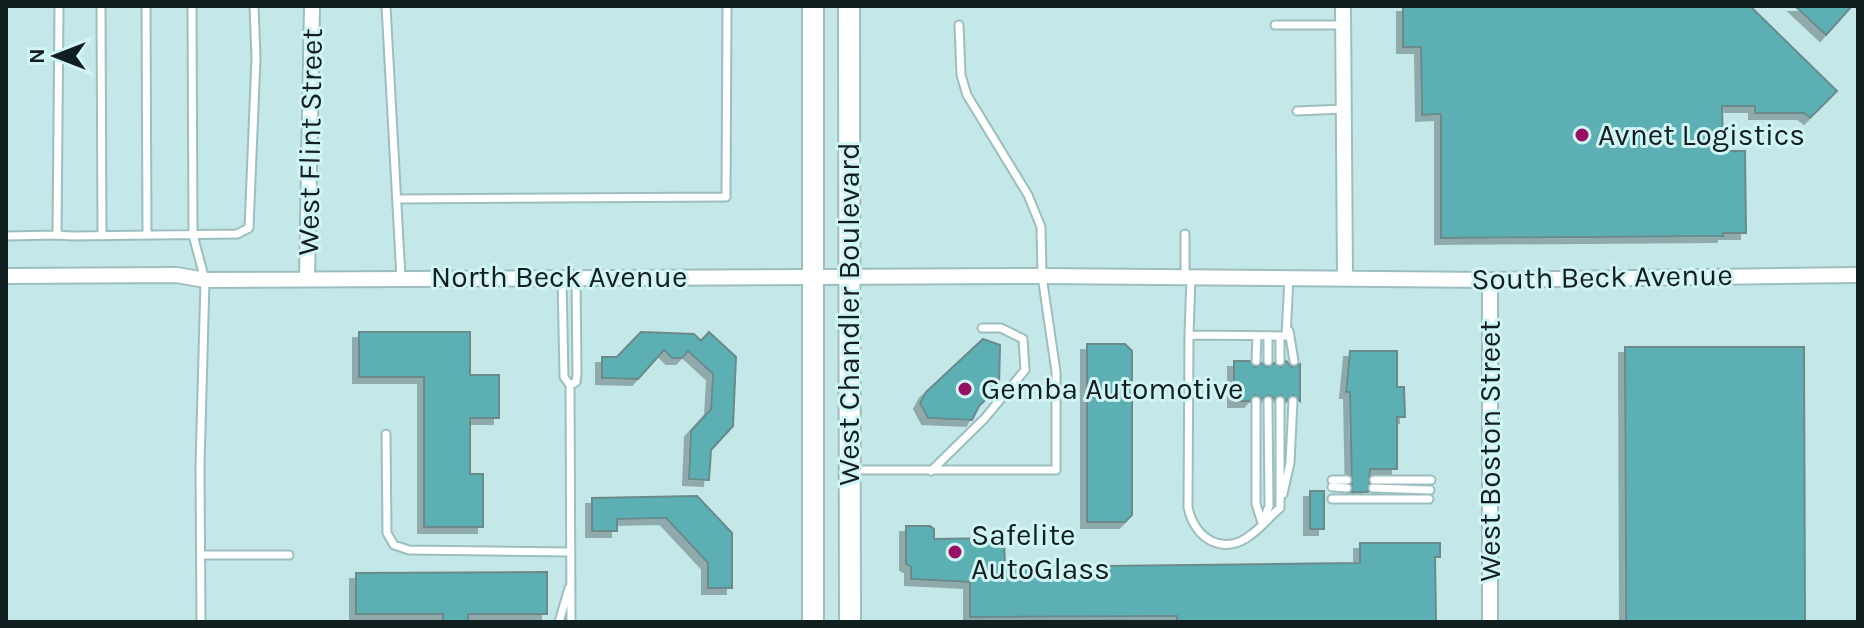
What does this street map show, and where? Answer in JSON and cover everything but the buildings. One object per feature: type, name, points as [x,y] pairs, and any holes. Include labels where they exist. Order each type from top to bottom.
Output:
[{"type":"main road","name":"West Chandler Boulevard","points":[[813,6],[813,622]]},
{"type":"main road","name":"West Chandler Boulevard","points":[[849,6],[850,622]]},
{"type":"street","name":"West Flint Street","points":[[307,278],[312,6]]},
{"type":"street","points":[[1343,6],[1345,277]]},
{"type":"street","name":"North Beck Avenue","points":[[6,276],[177,275],[205,280],[1345,277]]},
{"type":"street","name":"South Beck Avenue","points":[[1345,277],[1490,280],[1858,275]]},
{"type":"street","name":"West Boston Street","points":[[1490,280],[1490,622]]},
{"type":"lane","points":[[57,235],[59,6]]},
{"type":"lane","points":[[101,6],[102,236]]},
{"type":"lane","points":[[146,6],[147,235]]},
{"type":"lane","points":[[192,6],[193,235],[205,280],[201,622]]},
{"type":"lane","points":[[6,236],[237,234],[249,228],[256,58],[254,6]]},
{"type":"lane","points":[[386,6],[401,278]]},
{"type":"lane","points":[[398,199],[726,197],[727,6]]},
{"type":"lane","points":[[849,470],[1056,470],[1056,372],[1042,276],[1037,213],[967,95],[961,75],[959,25]]},
{"type":"lane","points":[[1275,25],[1343,25]]},
{"type":"lane","points":[[1297,111],[1344,109]]},
{"type":"lane","points":[[1185,234],[1190,518],[1199,534],[1221,545],[1253,534],[1280,508],[1290,463],[1293,401]]},
{"type":"lane","points":[[1189,335],[1286,336],[1289,277]]},
{"type":"lane","points":[[569,278],[577,374],[576,382],[570,385]]},
{"type":"lane","points":[[569,278],[564,377],[570,385],[571,622]]},
{"type":"lane","points":[[1288,322],[1294,361]]},
{"type":"lane","points":[[931,471],[984,419],[1025,370],[1023,339],[1001,328],[982,328]]},
{"type":"lane","points":[[1256,361],[1257,336]]},
{"type":"lane","points":[[1268,336],[1268,361]]},
{"type":"lane","points":[[1280,336],[1280,361]]},
{"type":"lane","points":[[1256,401],[1256,504],[1262,523]]},
{"type":"lane","points":[[1262,523],[1269,506],[1268,401]]},
{"type":"lane","points":[[1280,401],[1280,508]]},
{"type":"lane","points":[[386,434],[387,533],[394,545],[409,550],[571,552]]},
{"type":"lane","points":[[1430,490],[1374,484],[1431,480]]},
{"type":"lane","points":[[1332,483],[1347,484]]},
{"type":"lane","points":[[1332,499],[1429,499]]},
{"type":"lane","points":[[202,555],[289,555]]},
{"type":"lane","points":[[559,622],[571,578]]},
{"type":"place","name":"Avnet Logistics","points":[[1582,135]]},
{"type":"place","name":"Gemba Automotive","points":[[965,389]]},
{"type":"place","name":"Safelite AutoGlass","points":[[955,552]]}]
